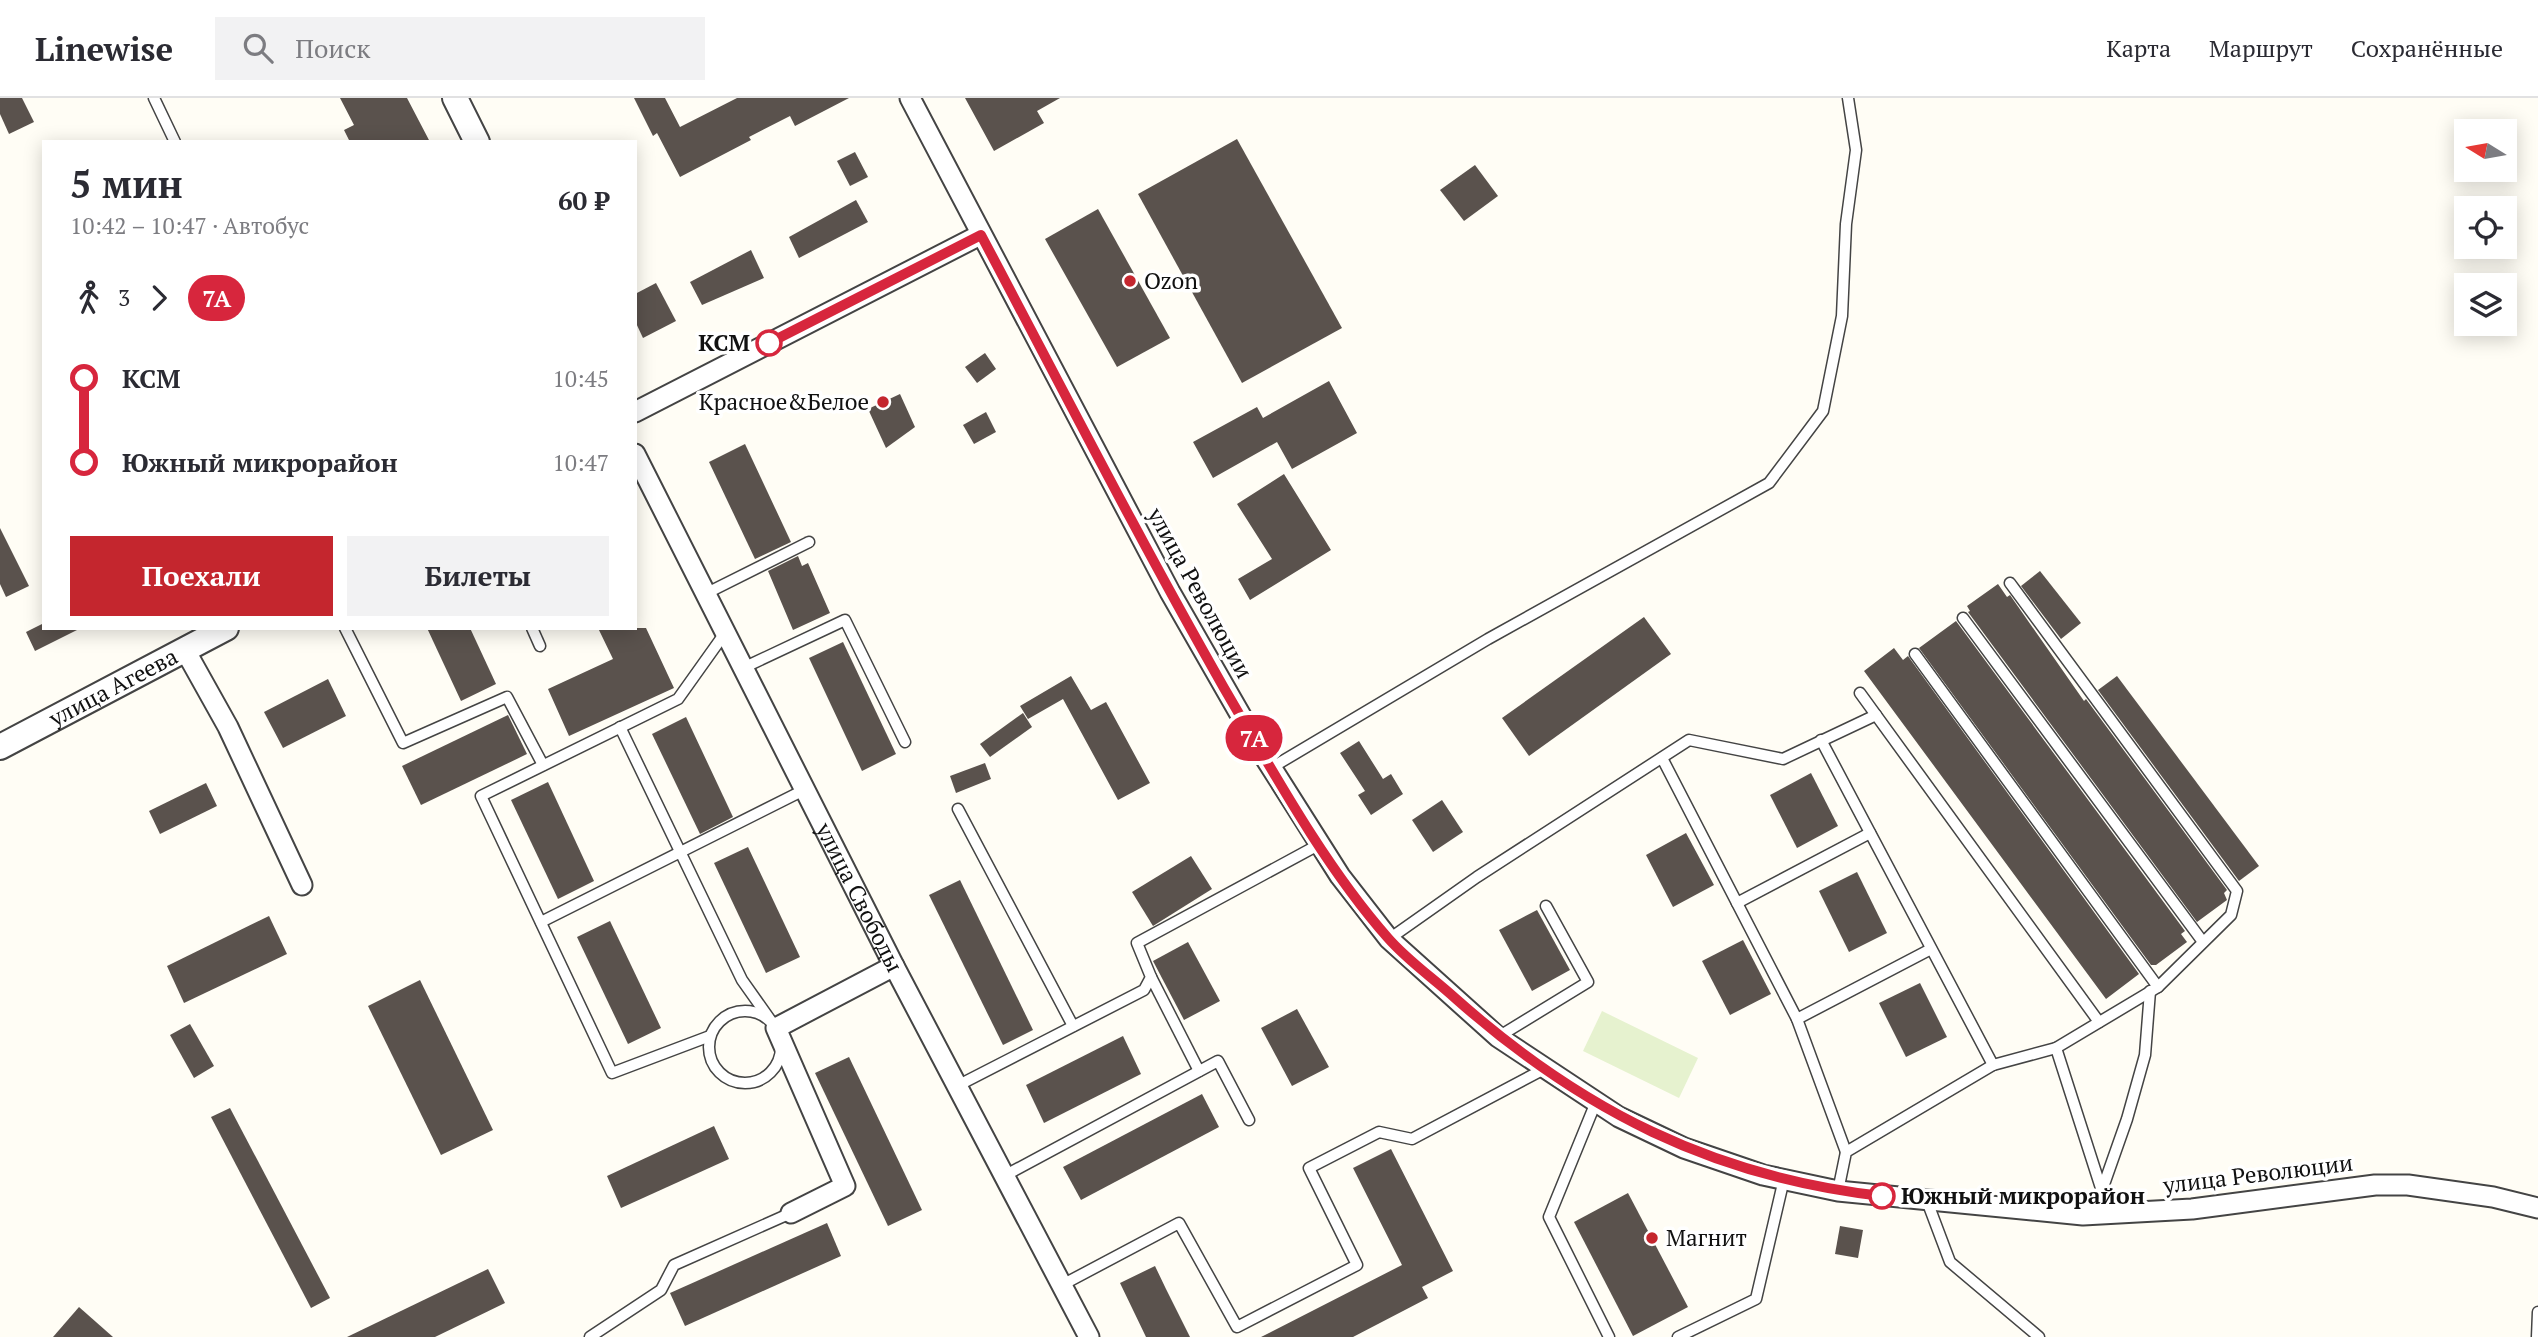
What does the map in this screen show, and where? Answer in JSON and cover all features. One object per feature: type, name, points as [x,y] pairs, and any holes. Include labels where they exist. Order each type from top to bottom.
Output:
[{"type":"street","points":[[455,98],[476,140]]},
{"type":"street","name":"улица Революции","points":[[910,98],[1170,593],[1271,768],[1320,844],[1389,939],[1499,1037],[1619,1117],[1684,1149],[1784,1179],[1838,1191],[2084,1214],[2192,1209],[2375,1185],[2408,1185],[2481,1195],[2538,1208]]},
{"type":"street","points":[[637,411],[981,235]]},
{"type":"street","name":"улица Свободы","points":[[637,458],[894,966],[1089,1337]]},
{"type":"street","name":"улица Агеева","points":[[0,747],[222,630]]},
{"type":"street","points":[[185,650],[228,727],[302,885]]},
{"type":"street","points":[[791,1213],[845,1185],[776,1028],[894,966]]},
{"type":"lane","points":[[154,98],[174,140]]},
{"type":"lane","points":[[1271,768],[1440,666],[1769,483],[1823,411],[1842,316],[1846,224],[1856,150],[1848,98]]},
{"type":"lane","points":[[705,594],[809,542]]},
{"type":"lane","points":[[1846,1152],[1993,1065],[2056,1048],[2154,989],[2231,915],[2237,891],[2010,583]]},
{"type":"lane","points":[[1963,618],[2203,942]]},
{"type":"lane","points":[[743,668],[845,620],[905,742]]},
{"type":"lane","points":[[346,630],[403,743],[507,697],[543,765]]},
{"type":"lane","points":[[532,630],[540,646]]},
{"type":"lane","points":[[725,633],[678,699],[481,796],[612,1073],[710,1036],[724,1017],[734,1012],[758,1013],[776,1028]]},
{"type":"lane","points":[[1915,654],[2154,989],[2145,1055],[2127,1119],[2102,1190]]},
{"type":"lane","points":[[1860,693],[2099,1022]]},
{"type":"lane","points":[[1389,939],[1477,877],[1689,740],[1783,760],[1877,715]]},
{"type":"lane","points":[[620,727],[742,980],[776,1028],[780,1051],[777,1063],[760,1079],[749,1083],[737,1082],[716,1069],[710,1059],[710,1036]]},
{"type":"lane","points":[[1821,740],[1993,1065]]},
{"type":"lane","points":[[1662,758],[1797,1019],[1846,1152],[1838,1191]]},
{"type":"lane","points":[[541,922],[804,790]]},
{"type":"lane","points":[[958,808],[1073,1026]]},
{"type":"lane","points":[[1737,903],[1870,832]]},
{"type":"lane","points":[[1199,1071],[1151,977],[1137,943],[1320,844]]},
{"type":"lane","points":[[1499,1037],[1588,982],[1546,906]]},
{"type":"lane","points":[[1797,1019],[1931,949]]},
{"type":"lane","points":[[957,1086],[1144,990],[1151,977]]},
{"type":"lane","points":[[2056,1048],[2109,1213]]},
{"type":"lane","points":[[1004,1176],[1218,1061],[1249,1120]]},
{"type":"lane","points":[[1062,1285],[1179,1223],[1237,1327],[1357,1265],[1309,1168],[1380,1132],[1412,1139],[1546,1068]]},
{"type":"lane","points":[[1596,1102],[1549,1217],[1609,1337]]},
{"type":"lane","points":[[1678,1337],[1756,1299],[1784,1179]]},
{"type":"lane","points":[[1927,1201],[1950,1262],[2039,1337]]},
{"type":"lane","points":[[590,1337],[662,1290],[674,1265],[791,1213]]},
{"type":"lane","points":[[2537,1337],[2538,1312]]},
{"type":"green space","points":[[1602,1011],[1698,1058],[1679,1098],[1583,1051]]},
{"type":"building","points":[[0,98],[22,98],[34,122],[9,134],[0,114]]},
{"type":"building","points":[[340,98],[407,98],[429,140],[349,140],[344,130],[354,125]]},
{"type":"building","points":[[634,98],[665,98],[680,127],[737,98],[849,98],[795,126],[790,116],[680,177],[657,133],[653,136]]},
{"type":"building","points":[[965,98],[1060,98],[1037,111],[1044,123],[994,151]]},
{"type":"building","points":[[1237,139],[1342,328],[1242,383],[1138,194]]},
{"type":"building","points":[[855,152],[868,177],[850,186],[837,161]]},
{"type":"building","points":[[1475,165],[1498,196],[1464,221],[1440,190]]},
{"type":"building","points":[[856,200],[868,222],[799,258],[789,237]]},
{"type":"building","points":[[1098,209],[1170,338],[1117,367],[1045,239]]},
{"type":"building","points":[[751,250],[764,278],[702,305],[690,282]]},
{"type":"building","points":[[656,283],[676,321],[643,338],[637,325],[637,293]]},
{"type":"building","points":[[985,353],[996,369],[977,383],[965,367]]},
{"type":"building","points":[[1329,381],[1357,433],[1292,469],[1277,442],[1213,478],[1193,442],[1257,407],[1263,418]]},
{"type":"building","points":[[900,394],[915,427],[886,448],[868,409]]},
{"type":"building","points":[[986,412],[996,432],[974,444],[963,425]]},
{"type":"building","points":[[745,444],[791,542],[755,559],[709,462]]},
{"type":"building","points":[[1284,474],[1331,550],[1250,600],[1238,579],[1272,559],[1237,504]]},
{"type":"building","points":[[0,528],[29,586],[6,597],[0,584]]},
{"type":"building","points":[[798,556],[802,566],[808,563],[830,613],[793,630],[768,571]]},
{"type":"building","points":[[2040,571],[2081,623],[2061,639],[2021,586]]},
{"type":"building","points":[[1998,584],[2007,597],[2010,595],[2084,701],[2086,699],[2227,890],[2224,893],[2227,900],[2197,922],[1968,612],[1970,611],[1967,606]]},
{"type":"building","points":[[1644,617],[1671,654],[1529,756],[1502,718]]},
{"type":"building","points":[[1956,621],[2185,931],[2181,934],[2187,942],[2156,965],[2151,965],[1919,648]]},
{"type":"building","points":[[42,624],[42,630],[77,630],[35,651],[26,632]]},
{"type":"building","points":[[646,628],[674,688],[569,736],[548,689],[613,659],[599,630]]},
{"type":"building","points":[[428,630],[471,630],[496,684],[461,701]]},
{"type":"building","points":[[843,642],[896,754],[862,771],[809,658]]},
{"type":"building","points":[[1894,648],[1903,660],[1908,656],[2139,974],[2106,999],[1864,671]]},
{"type":"building","points":[[1071,676],[1091,710],[1106,702],[1150,783],[1118,800],[1063,699],[1028,719],[1020,706]]},
{"type":"building","points":[[2117,676],[2259,866],[2239,881],[2098,690]]},
{"type":"building","points":[[328,679],[346,716],[283,748],[264,712]]},
{"type":"building","points":[[1023,713],[1032,727],[990,757],[980,744]]},
{"type":"building","points":[[508,715],[527,754],[421,805],[402,766]]},
{"type":"building","points":[[686,717],[733,817],[700,834],[652,734]]},
{"type":"building","points":[[1359,741],[1383,779],[1391,774],[1403,794],[1371,815],[1358,795],[1365,791],[1340,753]]},
{"type":"building","points":[[985,763],[991,779],[956,793],[950,776]]},
{"type":"building","points":[[1811,773],[1838,826],[1797,848],[1770,795]]},
{"type":"building","points":[[548,782],[594,881],[558,899],[511,800]]},
{"type":"building","points":[[206,783],[217,806],[160,834],[149,811]]},
{"type":"building","points":[[1442,800],[1463,832],[1433,852],[1412,820]]},
{"type":"building","points":[[1686,833],[1714,885],[1673,907],[1646,855]]},
{"type":"building","points":[[748,847],[800,957],[766,973],[714,863]]},
{"type":"building","points":[[1191,856],[1212,889],[1153,926],[1132,892]]},
{"type":"building","points":[[1857,872],[1887,933],[1849,952],[1819,891]]},
{"type":"building","points":[[960,880],[1033,1030],[1003,1045],[929,895]]},
{"type":"building","points":[[1537,910],[1570,970],[1532,991],[1499,930]]},
{"type":"building","points":[[269,916],[287,954],[184,1003],[167,966]]},
{"type":"building","points":[[610,921],[661,1028],[628,1044],[577,937]]},
{"type":"building","points":[[1743,940],[1771,994],[1730,1015],[1702,961]]},
{"type":"building","points":[[1188,942],[1220,1001],[1184,1020],[1153,961]]},
{"type":"building","points":[[420,980],[493,1130],[441,1155],[368,1006]]},
{"type":"building","points":[[1920,983],[1947,1037],[1906,1057],[1879,1003]]},
{"type":"building","points":[[1297,1009],[1329,1067],[1292,1086],[1261,1028]]},
{"type":"building","points":[[190,1024],[214,1066],[194,1078],[170,1035]]},
{"type":"building","points":[[1123,1036],[1141,1074],[1044,1123],[1026,1085]]},
{"type":"building","points":[[849,1057],[922,1210],[888,1226],[815,1073]]},
{"type":"building","points":[[1202,1094],[1219,1127],[1081,1200],[1063,1167]]},
{"type":"building","points":[[230,1108],[330,1298],[311,1308],[211,1117]]},
{"type":"building","points":[[714,1126],[729,1159],[621,1208],[607,1176]]},
{"type":"building","points":[[1391,1149],[1453,1271],[1422,1287],[1428,1298],[1353,1337],[1261,1337],[1402,1265],[1353,1168]]},
{"type":"building","points":[[1628,1193],[1688,1307],[1633,1336],[1574,1222]]},
{"type":"building","points":[[827,1223],[841,1256],[685,1326],[670,1293]]},
{"type":"building","points":[[1840,1226],[1863,1230],[1858,1258],[1835,1254]]},
{"type":"building","points":[[1155,1266],[1190,1337],[1146,1337],[1120,1283]]},
{"type":"building","points":[[488,1269],[505,1303],[435,1337],[347,1337]]},
{"type":"building","points":[[79,1307],[113,1337],[53,1337]]},
{"type":"bus line","name":"7А","points":[[769,343],[981,235],[1170,593],[1264,756],[1340,876],[1389,939],[1499,1037],[1619,1117],[1684,1149],[1763,1175],[1838,1191],[1882,1196]]},
{"type":"place","name":"Ozon","points":[[1130,281]]},
{"type":"place","name":"КСМ","points":[[769,343]]},
{"type":"place","name":"Красное&Белое","points":[[883,402]]},
{"type":"place","name":"Южный микрорайон","points":[[1882,1196]]},
{"type":"place","name":"Магнит","points":[[1652,1238]]}]
